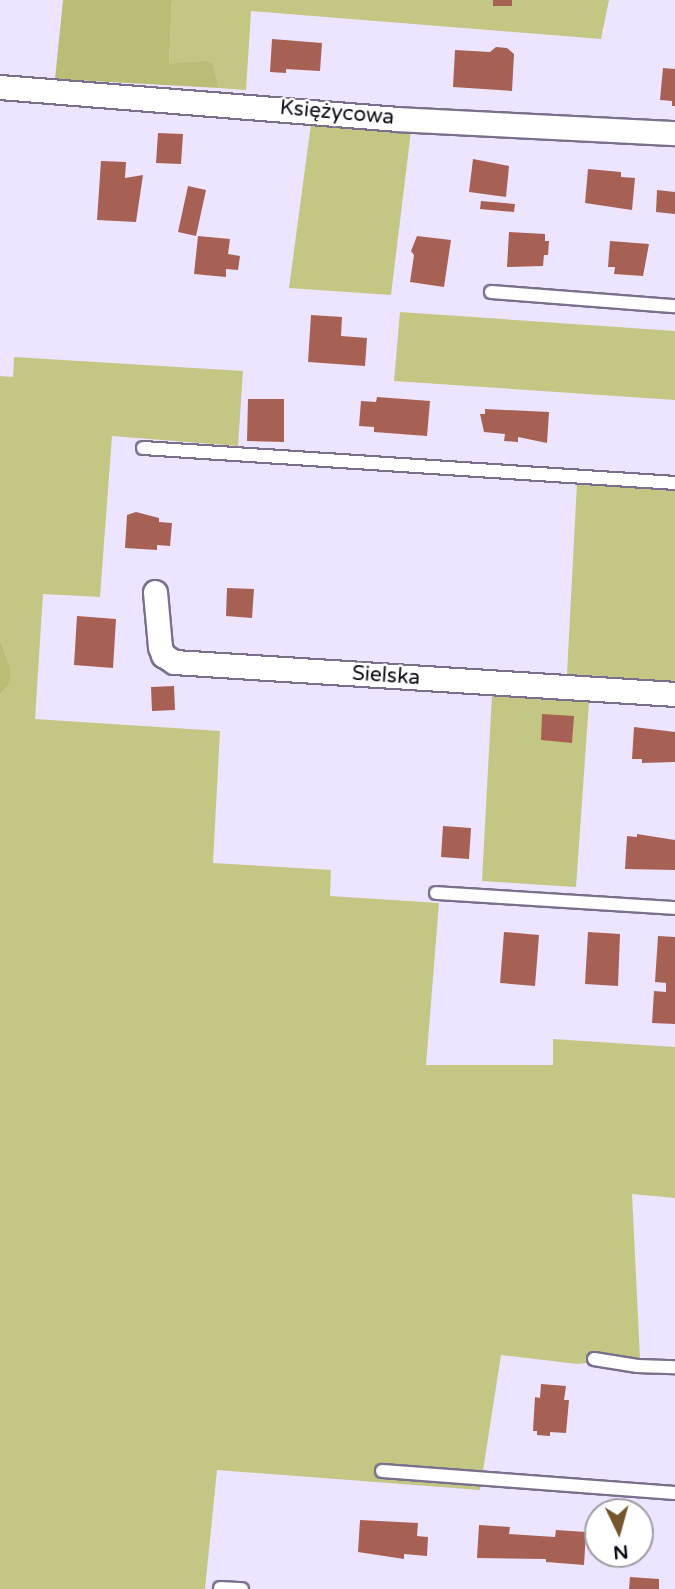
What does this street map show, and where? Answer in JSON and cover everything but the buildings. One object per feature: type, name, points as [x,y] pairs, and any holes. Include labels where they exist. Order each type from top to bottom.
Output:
[{"type":"street","name":"Księżycowa","points":[[0,87],[397,119],[675,133]]},
{"type":"street","name":"Sielska","points":[[155,592],[160,647],[163,655],[174,662],[675,694]]},
{"type":"lane","points":[[491,292],[675,306]]},
{"type":"lane","points":[[143,448],[675,483]]},
{"type":"lane","points":[[436,892],[675,908]]},
{"type":"lane","points":[[594,1359],[637,1366],[675,1367]]},
{"type":"lane","points":[[382,1471],[675,1493]]},
{"type":"lane","points":[[220,1588],[242,1589]]},
{"type":"green space","points":[[63,0],[172,0],[169,64],[206,61],[213,64],[219,88],[55,79]]},
{"type":"green space","points":[[172,0],[609,0],[601,39],[251,11],[246,90],[219,88],[213,65],[169,64]]},
{"type":"green space","points":[[311,124],[411,131],[391,295],[289,288]]},
{"type":"green space","points":[[400,312],[675,331],[675,400],[394,381]]},
{"type":"green space","points":[[14,357],[243,371],[238,446],[112,436],[100,597],[43,594],[35,719],[220,731],[213,863],[331,870],[330,896],[439,903],[426,1065],[553,1065],[553,1039],[675,1047],[675,1198],[632,1194],[640,1358],[577,1364],[501,1355],[480,1490],[217,1470],[205,1589],[0,1589],[0,695],[10,683],[10,666],[0,640],[0,376],[13,377]]},
{"type":"green space","points":[[577,483],[675,490],[675,681],[567,674]]},
{"type":"green space","points":[[0,640],[10,666],[10,683],[0,695]]},
{"type":"green space","points":[[492,695],[589,702],[576,887],[482,881]]}]
